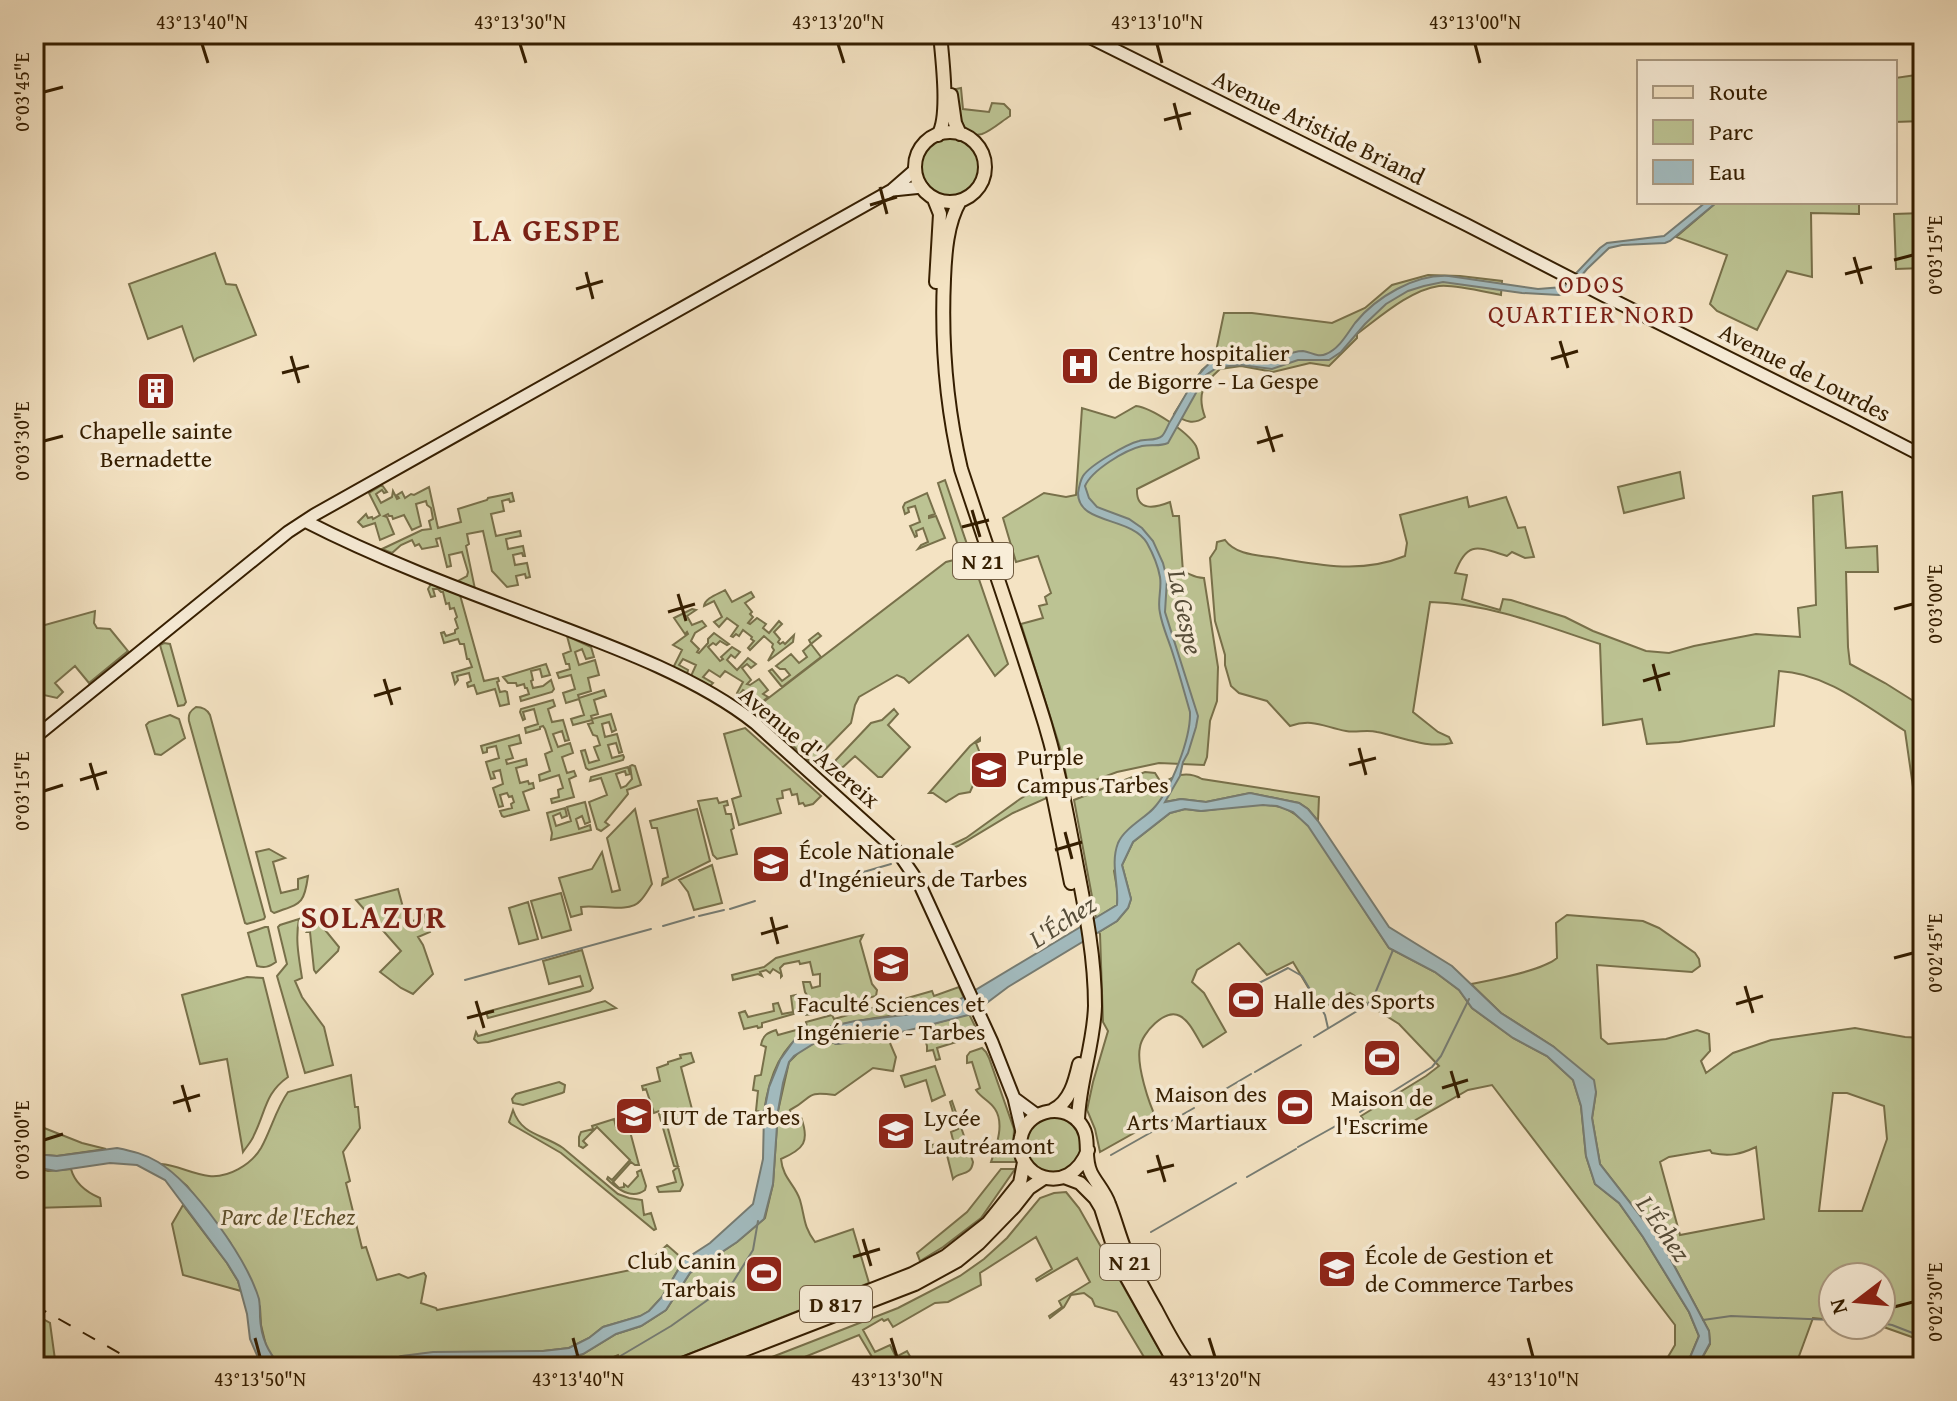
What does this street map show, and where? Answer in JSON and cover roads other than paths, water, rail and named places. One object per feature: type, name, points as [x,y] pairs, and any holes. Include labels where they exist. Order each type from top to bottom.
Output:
[{"type":"main road","points":[[938,135],[944,116],[940,34]]},
{"type":"main road","points":[[949,34],[952,105],[960,134]]},
{"type":"main road","name":"Avenue Aristide Briand","points":[[1083,34],[1568,277]]},
{"type":"main road","points":[[960,134],[969,138],[983,156],[980,184],[960,201],[934,199],[922,187],[915,170],[920,149],[938,135],[960,134]]},
{"type":"main road","points":[[34,738],[305,521],[892,190],[915,170]]},
{"type":"main road","points":[[892,190],[922,187]]},
{"type":"main road","name":"N 21","points":[[934,199],[940,214],[935,340],[944,434],[954,473],[1039,729],[1082,916]]},
{"type":"main road","name":"N 21","points":[[960,201],[953,214],[945,258],[942,326],[952,432],[1062,789],[1095,1007],[1078,1120]]},
{"type":"main road","name":"Avenue de Lourdes","points":[[1568,277],[1923,456]]},
{"type":"main road","name":"Avenue d'Azereix","points":[[305,521],[402,565],[620,650],[678,677],[741,712],[897,851],[919,883],[979,1013],[1014,1098],[1022,1132]]},
{"type":"main road","name":"N 21","points":[[1053,1110],[1065,1100],[1075,1080],[1082,1054],[1087,1016],[1087,950]]},
{"type":"main road","points":[[1014,1098],[1037,1115]]},
{"type":"main road","points":[[1053,1110],[1078,1120],[1085,1131],[1088,1150],[1075,1172],[1054,1180],[1033,1172],[1020,1151],[1022,1132],[1028,1122],[1037,1115],[1053,1110]]},
{"type":"main road","name":"N 21","points":[[1088,1150],[1090,1172],[1109,1203],[1125,1252],[1190,1367]]},
{"type":"main road","name":"D 817","points":[[675,1367],[903,1278],[946,1256],[988,1223],[1006,1202],[1020,1183],[1024,1162]]},
{"type":"main road","name":"N 21","points":[[1064,1177],[1080,1183],[1101,1208],[1117,1258],[1177,1367]]},
{"type":"main road","name":"D 817","points":[[700,1367],[915,1284],[957,1261],[979,1243],[1029,1188],[1044,1178]]},
{"type":"water","points":[[1704,204],[1715,204],[1670,241],[1609,248],[1572,287],[1559,295],[1443,282],[1424,286],[1386,304],[1341,352],[1329,360],[1298,360],[1272,369],[1241,365],[1218,367],[1206,375],[1168,443],[1142,446],[1127,452],[1102,467],[1085,486],[1089,498],[1097,507],[1129,519],[1142,528],[1153,541],[1163,563],[1167,579],[1165,612],[1198,716],[1180,776],[1165,802],[1181,799],[1206,802],[1250,793],[1299,803],[1318,821],[1389,927],[1452,966],[1501,1013],[1554,1047],[1594,1080],[1596,1092],[1592,1118],[1600,1164],[1663,1245],[1709,1331],[1710,1343],[1697,1367],[1686,1367],[1699,1336],[1689,1312],[1619,1203],[1595,1184],[1586,1156],[1581,1106],[1573,1080],[1547,1056],[1513,1038],[1472,1008],[1459,990],[1435,972],[1389,948],[1308,826],[1293,812],[1263,805],[1201,811],[1185,809],[1170,813],[1133,842],[1122,865],[1131,899],[1117,921],[1008,987],[972,1014],[871,1040],[836,1044],[818,1041],[794,1056],[783,1083],[773,1184],[764,1219],[737,1242],[690,1273],[666,1310],[641,1326],[616,1334],[583,1354],[554,1362],[365,1367],[402,1356],[433,1352],[569,1348],[603,1327],[649,1311],[662,1297],[684,1260],[710,1243],[753,1204],[763,1159],[764,1112],[769,1087],[780,1060],[795,1039],[810,1031],[952,1004],[1117,905],[1115,859],[1118,843],[1153,809],[1167,789],[1183,749],[1190,712],[1161,617],[1160,577],[1147,543],[1129,528],[1087,511],[1080,503],[1078,493],[1083,476],[1101,461],[1133,443],[1162,436],[1207,365],[1225,358],[1262,362],[1298,351],[1326,354],[1339,345],[1374,304],[1397,289],[1423,279],[1449,276],[1538,289],[1563,287],[1607,243],[1664,236]]},
{"type":"water","points":[[117,1148],[158,1162],[187,1187],[218,1224],[253,1283],[259,1299],[264,1338],[281,1367],[262,1367],[250,1339],[238,1281],[165,1180],[137,1165],[110,1163],[56,1171],[34,1167],[34,1154],[57,1156]]},
{"type":"waterway","points":[[860,873],[891,864]]},
{"type":"waterway","points":[[840,879],[850,876]]},
{"type":"waterway","points":[[730,909],[755,901]]},
{"type":"waterway","points":[[699,916],[724,910]]},
{"type":"waterway","points":[[663,926],[694,917]]},
{"type":"waterway","points":[[465,980],[651,929]]},
{"type":"waterway","points":[[1314,1037],[1367,1005],[1374,996],[1393,950]]},
{"type":"waterway","points":[[1257,984],[1288,968],[1302,976],[1325,1015],[1328,1028]]},
{"type":"waterway","points":[[1360,1112],[1432,1067],[1441,1056],[1469,999]]},
{"type":"waterway","points":[[1255,1072],[1301,1045]]},
{"type":"waterway","points":[[1207,1100],[1251,1074]]},
{"type":"waterway","points":[[1111,1155],[1194,1108]]},
{"type":"waterway","points":[[1298,1147],[1350,1118]]},
{"type":"waterway","points":[[1247,1177],[1296,1149]]},
{"type":"waterway","points":[[1151,1232],[1236,1183]]},
{"type":"waterway","points":[[617,1358],[671,1326],[733,1282],[753,1250],[758,1221]]},
{"type":"waterway","points":[[1703,1320],[1731,1316],[1817,1319]]},
{"type":"waterway","points":[[1897,1327],[1923,1337]]},
{"type":"railway","points":[[34,1305],[144,1367]]},
{"type":"place","name":"Centre hospitalier de Bigorre - La Gespe","points":[[1080,366]]},
{"type":"place","name":"Chapelle sainte Bernadette","points":[[156,391]]},
{"type":"place","name":"Purple Campus Tarbes","points":[[989,770]]},
{"type":"place","name":"École Nationale d'Ingénieurs de Tarbes","points":[[771,864]]},
{"type":"place","name":"Faculté Sciences et Ingénierie - Tarbes","points":[[891,964]]},
{"type":"place","name":"Halle des Sports","points":[[1246,1000]]},
{"type":"place","name":"Maison de l'Escrime","points":[[1382,1058]]},
{"type":"place","name":"Maison des Arts Martiaux","points":[[1295,1107]]},
{"type":"place","name":"IUT de Tarbes","points":[[634,1116]]},
{"type":"place","name":"Lycée Lautréamont","points":[[896,1131]]},
{"type":"place","name":"École de Gestion et de Commerce Tarbes","points":[[1337,1269]]},
{"type":"place","name":"Club Canin Tarbais","points":[[764,1274]]},
{"type":"district","name":"LA GESPE","points":[[547,229]]},
{"type":"district","name":"ODOS QUARTIER NORD","points":[[1592,298]]},
{"type":"district","name":"SOLAZUR","points":[[374,916]]},
{"type":"water label","name":"La Gespe","points":[[1186,612]]},
{"type":"water label","name":"L'Échez","points":[[1062,921]]},
{"type":"water label","name":"L'Échez","points":[[1664,1228]]},
{"type":"park label","name":"Parc de l'Echez","points":[[288,1216]]}]
